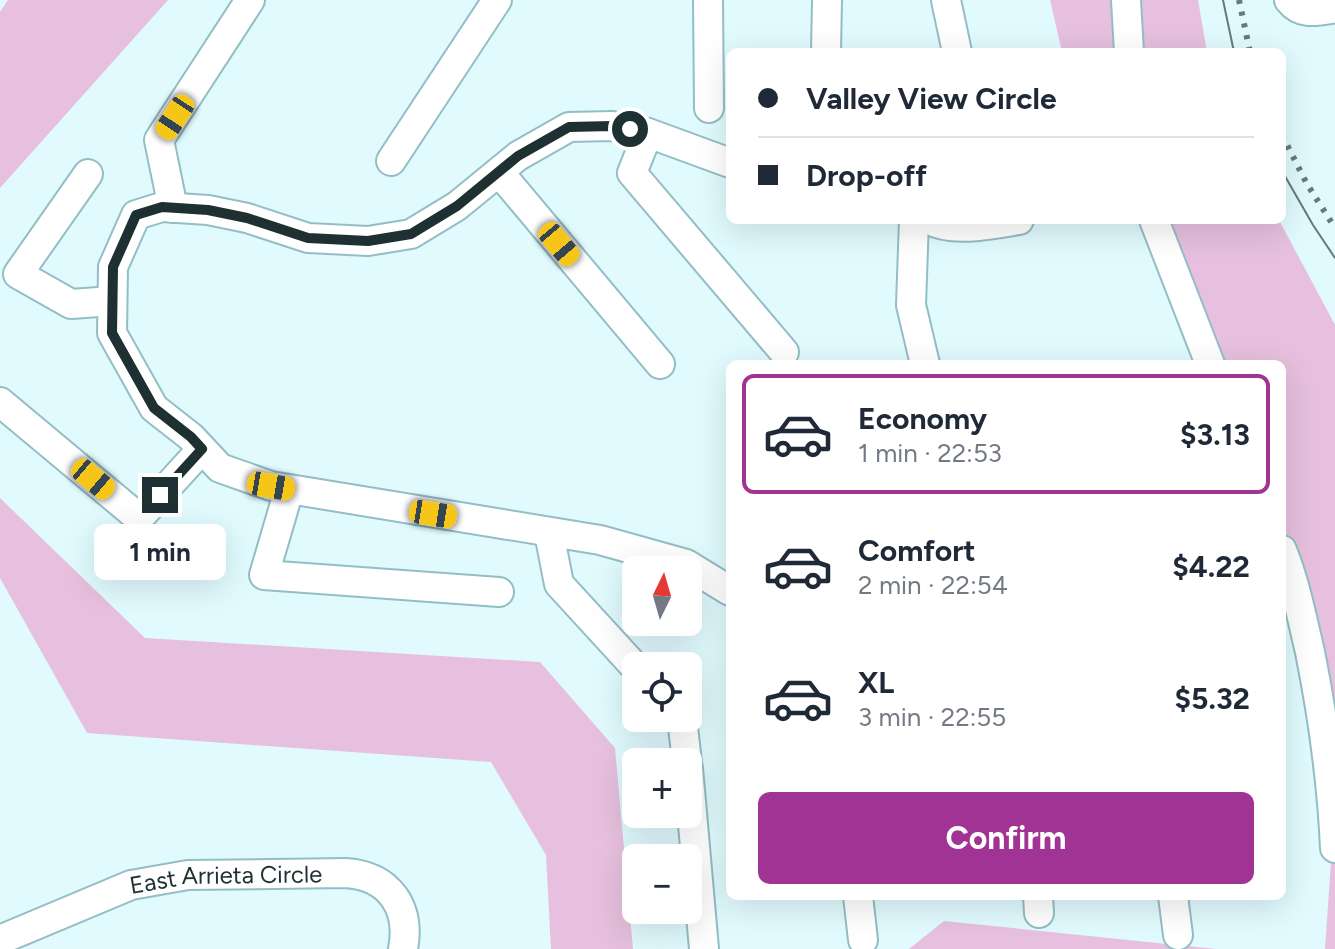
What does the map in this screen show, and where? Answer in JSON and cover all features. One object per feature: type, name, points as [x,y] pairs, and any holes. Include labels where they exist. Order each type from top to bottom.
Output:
[{"type":"street","points":[[173,208],[159,140],[250,0]]},
{"type":"street","points":[[391,161],[497,0]]},
{"type":"street","points":[[708,0],[709,108]]},
{"type":"street","points":[[826,48],[827,0]]},
{"type":"street","points":[[946,0],[956,48]]},
{"type":"street","points":[[1126,0],[1129,48]]},
{"type":"street","points":[[1289,0],[1295,8],[1311,12],[1331,9]]},
{"type":"street","points":[[726,162],[648,133],[612,126],[569,127],[518,156],[457,206],[411,234],[368,241],[308,238],[247,218],[208,210],[162,207],[136,215],[113,267],[112,301],[112,333],[154,408],[191,437],[220,468],[289,490],[600,540],[686,564],[726,589]]},
{"type":"street","points":[[648,133],[632,173],[784,352]]},
{"type":"street","points":[[499,172],[660,364]]},
{"type":"street","points":[[88,174],[18,274],[71,304],[112,301]]},
{"type":"street","points":[[914,224],[911,305],[924,360]]},
{"type":"street","points":[[936,224],[990,224]]},
{"type":"street","points":[[1156,224],[1208,360]]},
{"type":"street","points":[[0,402],[139,518],[202,449]]},
{"type":"street","points":[[289,490],[264,575],[499,592]]},
{"type":"street","points":[[549,533],[559,584],[622,653]]},
{"type":"street","points":[[1286,564],[1305,628],[1318,693],[1328,756],[1335,848]]},
{"type":"street","points":[[693,828],[704,949]]},
{"type":"street","name":"East Arrieta Circle","points":[[2,934],[131,885],[188,875],[346,873],[369,878],[390,892],[398,903],[406,928],[403,949]]},
{"type":"street","points":[[858,900],[863,940]]},
{"type":"street","points":[[1174,900],[1178,935]]},
{"type":"shaded area","points":[[8,0],[168,0],[0,188],[0,12]]},
{"type":"shaded area","points":[[1050,0],[1198,0],[1206,48],[1061,48]]},
{"type":"shaded area","points":[[1153,224],[1281,224],[1335,325],[1335,949],[1325,949],[1334,819],[1286,608],[1286,360],[1201,360]]},
{"type":"shaded area","points":[[0,498],[145,638],[540,662],[615,748],[624,844],[622,924],[631,924],[633,949],[551,949],[546,855],[491,762],[87,733],[0,578]]},
{"type":"shaded area","points":[[944,921],[1216,949],[909,949]]},
{"type":"tram line","points":[[1223,0],[1233,48]]},
{"type":"tram line","points":[[1286,178],[1335,258]]},
{"type":"railway","points":[[1239,0],[1249,48]]},
{"type":"railway","points":[[1286,143],[1335,228]]},
{"type":"route","points":[[160,495],[202,449],[154,408],[112,333],[113,267],[136,215],[162,207],[208,210],[247,218],[308,238],[368,241],[411,234],[457,206],[518,156],[569,127],[612,126],[630,129]]}]
